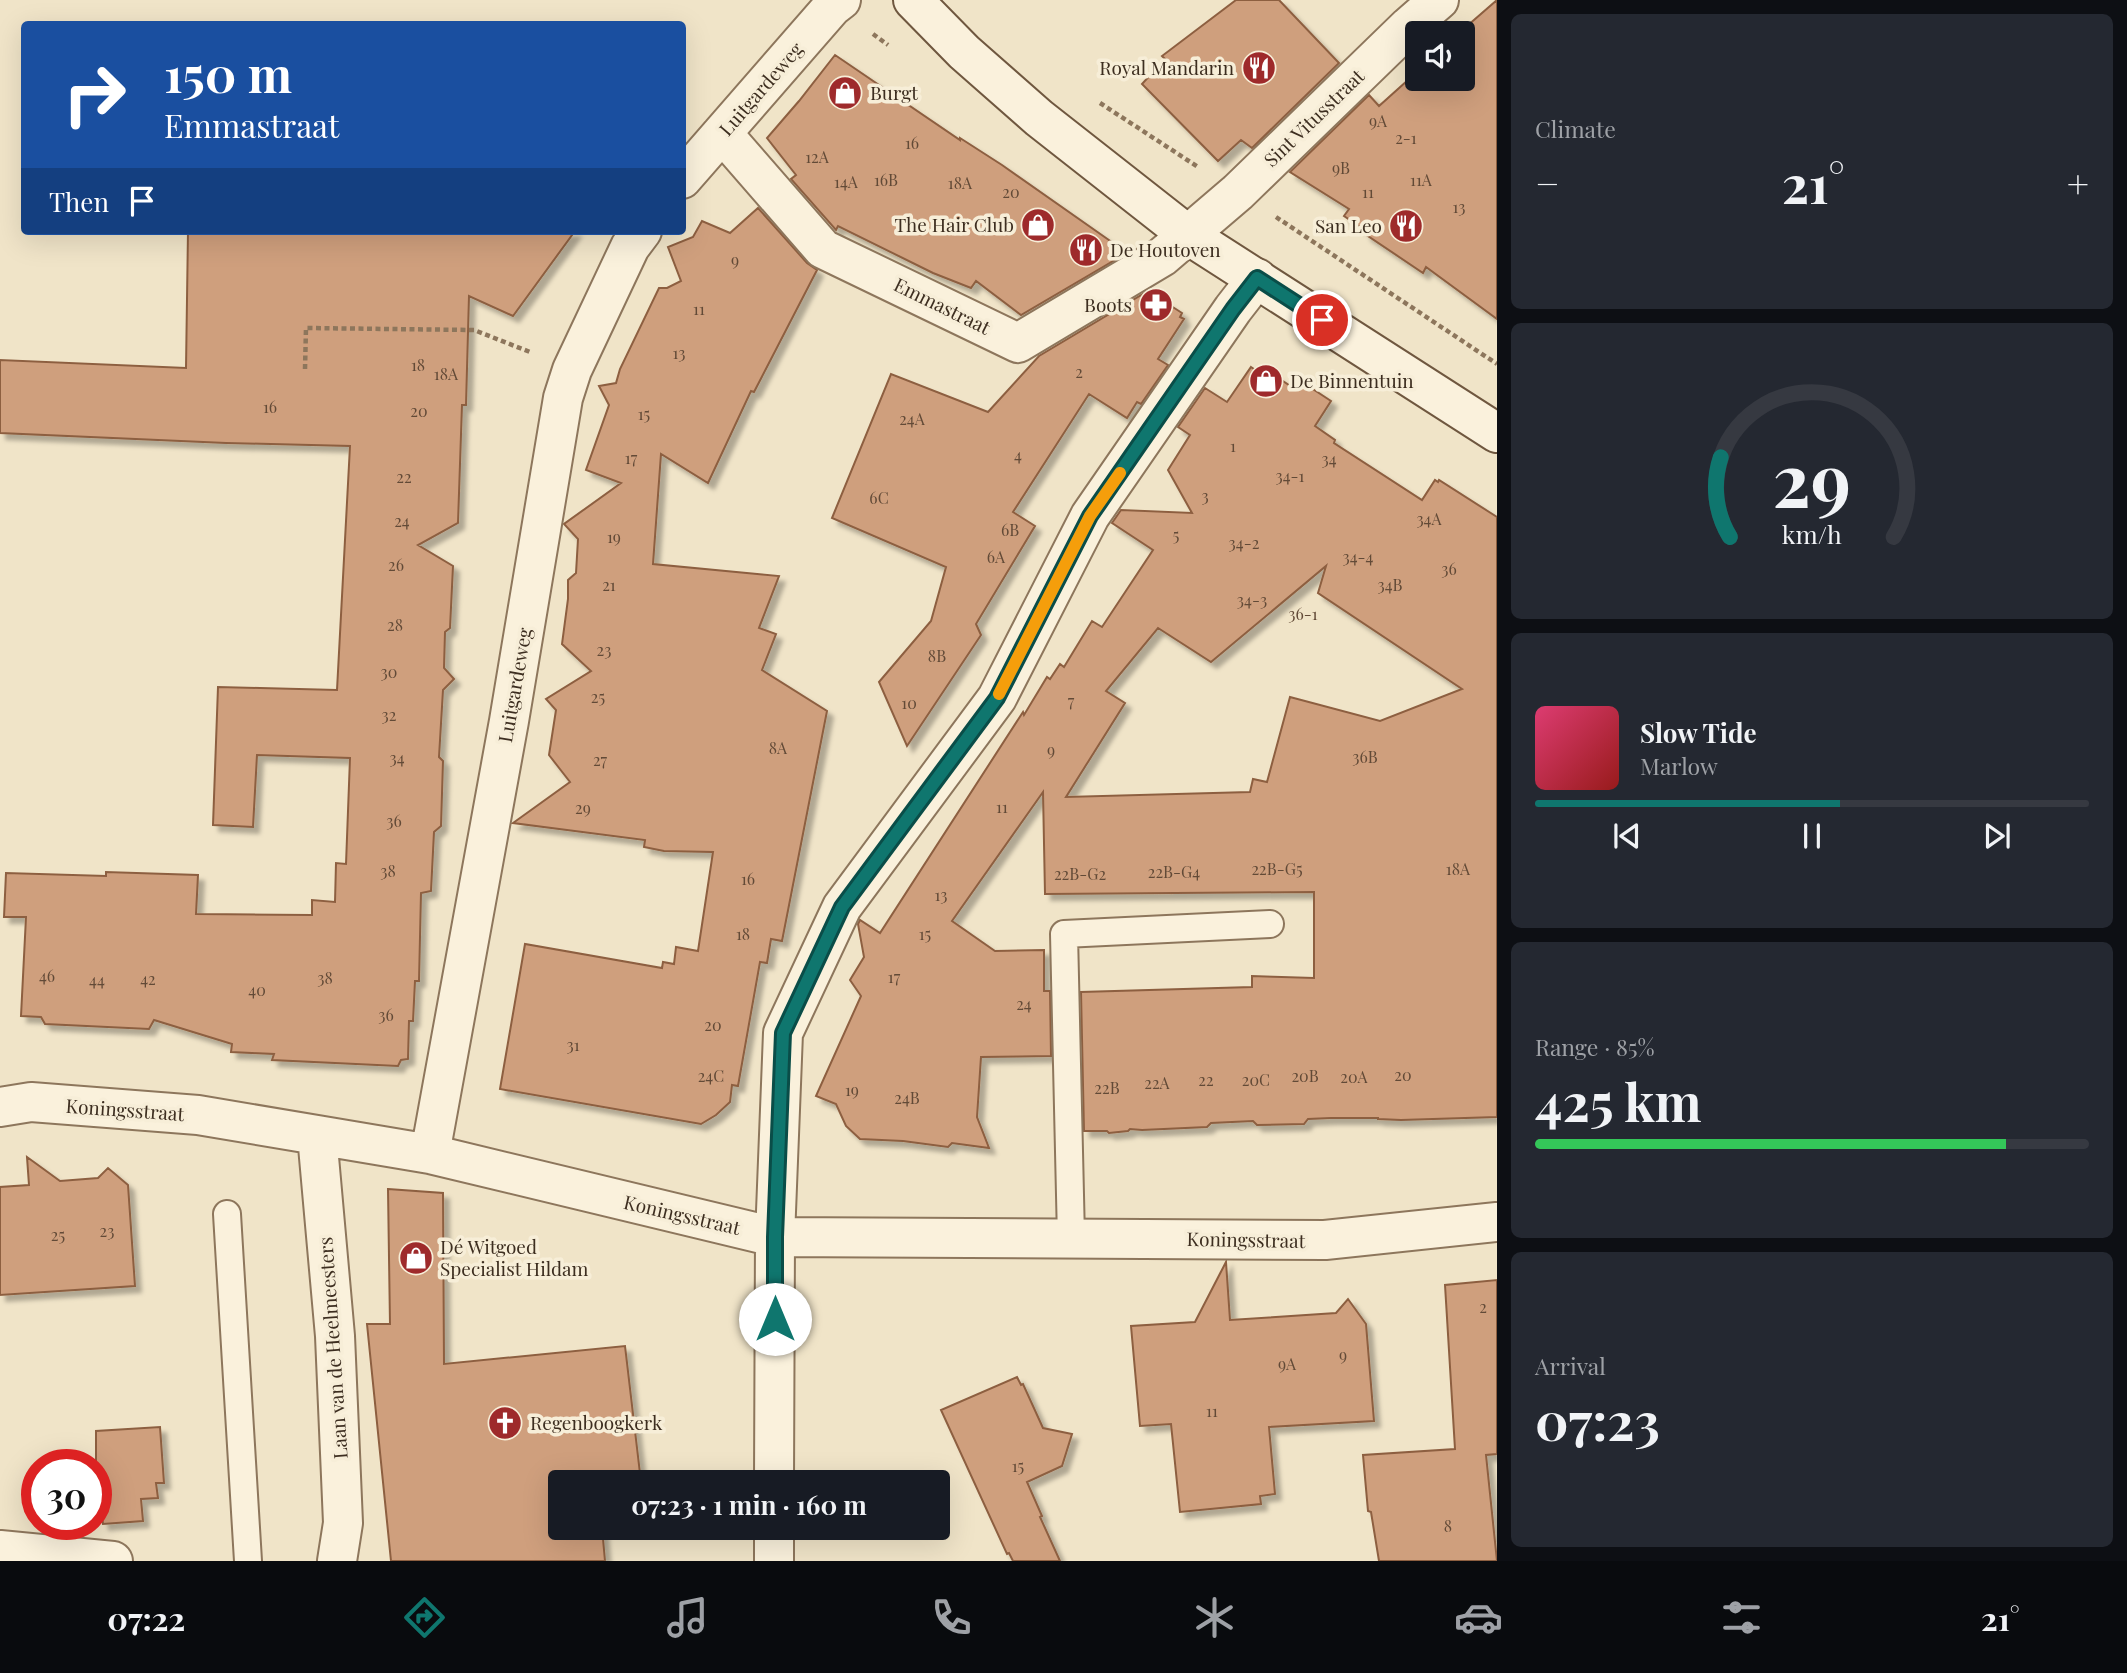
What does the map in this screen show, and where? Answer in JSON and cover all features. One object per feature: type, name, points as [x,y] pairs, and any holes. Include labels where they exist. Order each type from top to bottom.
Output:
[{"type":"street","points":[[913,0],[964,52],[1039,118],[1188,234],[1497,433]]},
{"type":"street","name":"Sint Vitusstraat","points":[[1188,234],[1238,192],[1439,0]]},
{"type":"street","name":"Luitgardeweg","points":[[686,175],[831,2]]},
{"type":"street","name":"Emmastraat","points":[[722,134],[823,249],[1018,343],[1163,257],[1188,234]]},
{"type":"street","name":"Luitgardeweg","points":[[430,1154],[509,721],[563,398],[572,370],[630,247],[639,235]]},
{"type":"street","points":[[774,1470],[775,1237],[783,1033],[842,907],[997,698],[1090,516],[1257,278]]},
{"type":"street","name":"Koningsstraat","points":[[0,1107],[31,1102],[198,1115],[430,1154],[775,1237],[1325,1240],[1497,1222]]},
{"type":"street","name":"Laan van de Heelmeesters","points":[[317,1135],[336,1350],[343,1523],[337,1561]]},
{"type":"street","points":[[774,1540],[774,1561]]},
{"type":"street","points":[[0,1550],[113,1561]]},
{"type":"lane","points":[[1071,1238],[1064,934],[1270,925]]},
{"type":"lane","points":[[227,1214],[248,1561]]},
{"type":"path","points":[[305,369],[306,328],[474,330],[572,370]]},
{"type":"building","points":[[1236,0],[1279,0],[1339,63],[1252,148],[1241,140],[1218,161],[1142,84],[1165,59],[1162,56]]},
{"type":"building","points":[[1497,0],[1497,319],[1426,267],[1423,273],[1365,234],[1366,231],[1344,216],[1349,209],[1290,172],[1369,95],[1379,106],[1405,83],[1405,91],[1475,91],[1475,21],[1473,21]]},
{"type":"building","points":[[835,55],[960,140],[1002,165],[1126,252],[1125,254],[1021,315],[976,281],[971,288],[933,273],[838,226],[836,230],[791,179],[796,175],[767,138]]},
{"type":"building","points":[[758,208],[807,263],[817,270],[754,392],[751,391],[708,483],[661,454],[653,564],[779,576],[759,628],[776,634],[762,670],[827,711],[782,941],[771,939],[767,963],[760,962],[738,1086],[732,1085],[730,1102],[701,1124],[500,1089],[525,944],[662,968],[663,962],[674,964],[676,947],[698,951],[713,852],[664,851],[644,847],[645,840],[513,823],[570,782],[549,755],[556,710],[546,699],[591,671],[562,644],[568,580],[576,573],[578,539],[564,524],[621,483],[586,470],[609,405],[599,386],[616,383],[620,369],[659,288],[667,288],[681,281],[668,247],[693,237],[702,221],[730,233]]},
{"type":"building","points":[[188,235],[572,235],[513,316],[469,296],[466,405],[462,405],[458,523],[418,545],[453,566],[450,628],[445,632],[444,668],[454,679],[443,690],[439,757],[443,761],[441,826],[434,832],[431,891],[421,893],[419,981],[415,981],[413,1021],[409,1021],[408,1059],[401,1060],[398,1066],[272,1060],[274,1054],[231,1052],[232,1044],[154,1020],[149,1029],[45,1024],[41,1017],[21,1016],[26,917],[4,917],[6,873],[198,875],[196,914],[312,915],[312,900],[335,902],[336,863],[346,864],[350,758],[257,755],[253,827],[213,825],[218,687],[337,690],[350,446],[0,433],[0,360],[186,368]]},
{"type":"building","points":[[1148,291],[1182,313],[1180,317],[1184,319],[1158,359],[1168,365],[1141,404],[1137,402],[1127,418],[1089,394],[1013,512],[1035,526],[976,624],[981,635],[907,746],[879,682],[931,621],[946,567],[832,518],[891,374],[988,412],[1039,356]]},
{"type":"building","points":[[1251,367],[1260,373],[1263,368],[1292,387],[1296,378],[1331,401],[1315,426],[1335,440],[1334,443],[1422,500],[1435,480],[1439,480],[1497,517],[1497,1117],[1401,1120],[1331,1118],[1308,1119],[1304,1124],[1257,1125],[1253,1121],[1211,1123],[1207,1127],[1130,1129],[1109,1133],[1084,1131],[1081,992],[1252,987],[1252,976],[1314,978],[1314,892],[1045,894],[1043,792],[952,921],[995,951],[1044,950],[1044,991],[1050,991],[1051,1056],[981,1057],[977,1117],[989,1148],[952,1143],[948,1147],[860,1139],[846,1126],[836,1104],[816,1096],[861,996],[850,980],[864,957],[858,924],[860,920],[880,933],[1047,677],[1050,679],[1060,664],[1064,667],[1092,621],[1102,627],[1153,550],[1112,523],[1121,510],[1192,513],[1168,470],[1190,435],[1178,427],[1205,388],[1227,402]],"holes":[[[1326,566],[1318,593],[1462,689],[1380,721],[1290,697],[1267,782],[1253,779],[1250,792],[1066,797],[1125,703],[1106,691],[1158,628],[1211,662]]]},
{"type":"building","points":[[27,1157],[60,1181],[98,1178],[108,1168],[128,1185],[135,1286],[0,1295],[0,1187],[29,1185]]},
{"type":"building","name":"Regenboogkerk","points":[[388,1189],[443,1193],[444,1364],[625,1346],[640,1470],[548,1470],[548,1540],[603,1540],[605,1561],[391,1561],[367,1324],[390,1324]]},
{"type":"building","points":[[1226,1262],[1230,1320],[1336,1313],[1348,1299],[1366,1324],[1374,1421],[1269,1427],[1275,1494],[1260,1496],[1261,1504],[1180,1512],[1171,1424],[1140,1426],[1131,1326],[1195,1322]]},
{"type":"building","points":[[1497,1280],[1497,1454],[1486,1455],[1497,1561],[1379,1561],[1371,1512],[1368,1511],[1363,1455],[1455,1449],[1445,1285]]},
{"type":"building","points":[[1017,1377],[1021,1385],[1023,1384],[1043,1428],[1072,1434],[1062,1466],[1027,1482],[1060,1561],[1013,1561],[1009,1553],[1007,1554],[941,1410]]},
{"type":"building","points":[[160,1427],[164,1483],[156,1483],[158,1498],[141,1499],[143,1521],[112,1523],[112,1449],[96,1449],[96,1431]]},
{"type":"slow traffic","points":[[999,694],[1090,516],[1120,473]]},
{"type":"place","name":"Royal Mandarin","points":[[1259,68]]},
{"type":"place","name":"Burgt","points":[[845,93]]},
{"type":"place","name":"The Hair Club","points":[[1038,225]]},
{"type":"place","name":"San Leo","points":[[1406,226]]},
{"type":"place","name":"De Houtoven","points":[[1086,250]]},
{"type":"place","name":"Boots","points":[[1156,305]]},
{"type":"place","name":"De Binnentuin","points":[[1266,381]]},
{"type":"place","name":"Dé Witgoed Specialist Hildam","points":[[416,1258]]},
{"type":"place","name":"Regenboogkerk","points":[[505,1423]]},
{"type":"route","points":[[775,1319],[775,1237],[783,1033],[842,907],[997,698],[1090,516],[1257,278],[1322,320]]}]
